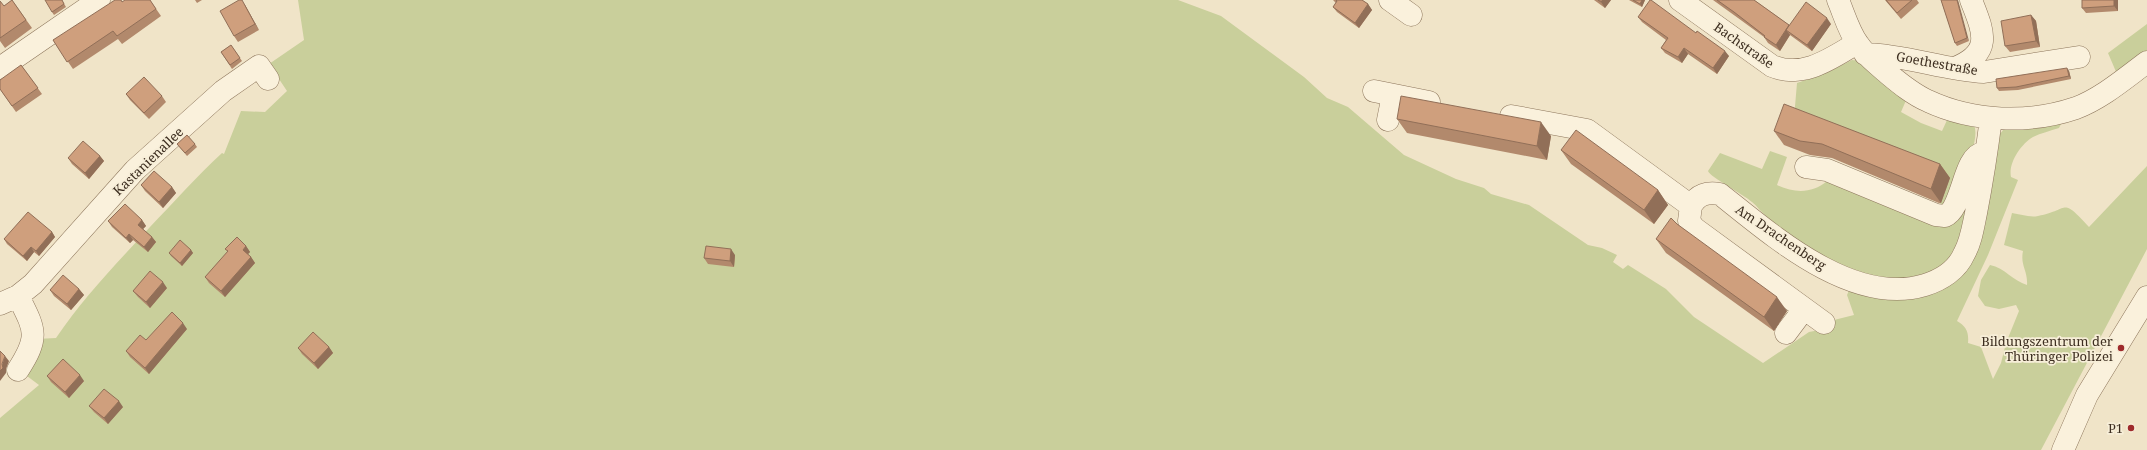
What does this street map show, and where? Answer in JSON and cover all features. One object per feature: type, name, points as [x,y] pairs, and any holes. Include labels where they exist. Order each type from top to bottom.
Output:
[{"type":"street","points":[[0,68],[99,0]]},
{"type":"street","points":[[1390,0],[1411,15]]},
{"type":"street","name":"Bachstraße","points":[[1680,0],[1772,66],[1784,70],[1796,71],[1812,67],[1861,48]]},
{"type":"street","name":"Goethestraße","points":[[1838,0],[1861,48],[1910,90],[1926,101],[1957,111],[1992,118],[2020,119],[2046,116],[2076,108],[2110,89],[2147,62]]},
{"type":"street","points":[[1955,68],[1964,64],[1978,52],[1983,37],[1978,15],[1971,0]]},
{"type":"street","name":"Goethestraße","points":[[1861,48],[1970,71],[1992,71],[2079,57]]},
{"type":"street","name":"Kastanienallee","points":[[18,370],[34,336],[33,325],[9,300],[33,284],[135,170],[223,91],[259,66],[268,79]]},
{"type":"street","points":[[1388,120],[1383,93],[1447,105]]},
{"type":"street","points":[[1493,113],[1587,130],[1691,206],[1689,221],[1694,228],[1824,323]]},
{"type":"street","name":"Am Drachenberg","points":[[1691,206],[1695,199],[1701,195],[1710,192],[1720,194],[1784,242],[1835,273],[1852,281],[1888,290],[1918,287],[1940,280],[1955,268],[1964,255],[1971,235],[1992,118]]},
{"type":"street","points":[[1806,167],[1827,170],[1936,215],[1945,216],[1952,207],[1974,159],[1980,153],[1986,152]]},
{"type":"street","points":[[77,235],[78,212]]},
{"type":"street","points":[[2063,450],[2087,395],[2147,297]]},
{"type":"street","points":[[1786,333],[1804,309]]},
{"type":"green space","points":[[298,0],[1178,0],[1221,16],[1304,77],[1327,98],[1348,107],[1404,155],[1456,179],[1484,188],[1491,194],[1529,205],[1588,245],[1602,248],[1617,255],[1613,262],[1623,269],[1628,265],[1666,289],[1694,317],[1763,363],[1809,332],[1825,329],[1830,321],[1854,315],[1847,295],[1851,286],[1944,285],[1999,135],[2004,129],[2061,124],[2059,128],[2042,133],[2028,140],[2016,154],[2011,166],[2011,177],[2018,180],[1988,255],[1957,321],[1963,325],[1966,330],[1968,343],[1981,347],[1993,379],[2001,363],[2006,343],[2019,311],[2016,305],[1999,309],[1985,306],[1978,296],[1981,280],[1990,265],[2000,269],[2017,281],[2027,285],[2022,261],[2023,251],[2004,245],[2012,213],[2035,216],[2069,208],[2089,227],[2147,166],[2147,249],[2041,450],[0,450],[0,418],[39,385],[23,373],[36,339],[56,338],[89,295],[125,254],[204,171],[222,153],[224,154],[241,111],[265,112],[287,91],[269,64],[304,40]]},
{"type":"green space","points":[[2147,24],[2147,50],[2117,74],[2108,53]]},
{"type":"green space","points":[[1852,60],[1861,61],[1907,98],[1901,112],[1921,123],[1942,131],[1948,118],[1974,125],[1974,143],[1971,155],[1946,209],[1926,199],[1940,205],[1950,178],[1794,118],[1797,83],[1828,72]]},
{"type":"green space","points":[[1770,151],[1787,157],[1777,185],[1790,190],[1809,190],[1827,181],[1935,218],[1969,196],[1963,229],[1954,252],[1943,265],[1936,269],[1920,275],[1901,278],[1880,277],[1860,271],[1818,253],[1782,229],[1752,202],[1714,177],[1708,171],[1720,153],[1762,169]]},
{"type":"building","points":[[12,0],[26,20],[0,38],[0,1],[4,6]]},
{"type":"building","points":[[45,0],[62,0],[64,4],[52,12]]},
{"type":"building","points":[[115,0],[121,0],[122,2],[125,0],[150,0],[156,9],[117,36],[113,31],[67,62],[53,40]]},
{"type":"building","points":[[239,0],[242,0],[255,24],[234,36],[220,11]]},
{"type":"building","points":[[1336,0],[1362,0],[1368,4],[1355,23],[1333,7],[1337,1]]},
{"type":"building","points":[[1633,0],[1642,0],[1640,4]]},
{"type":"building","points":[[1650,0],[1696,33],[1697,31],[1725,51],[1713,68],[1684,48],[1678,57],[1661,48],[1668,38],[1638,17]]},
{"type":"building","points":[[1717,0],[1754,0],[1789,25],[1776,45]]},
{"type":"building","points":[[1886,0],[1912,0],[1897,13]]},
{"type":"building","points":[[1941,0],[1957,0],[1967,38],[1955,43]]},
{"type":"building","points":[[2082,0],[2114,0],[2114,6],[2082,8]]},
{"type":"building","points":[[1806,2],[1827,18],[1807,45],[1786,30]]},
{"type":"building","points":[[2031,15],[2036,41],[2005,46],[2001,21]]},
{"type":"building","points":[[231,45],[240,58],[230,65],[221,52]]},
{"type":"building","points":[[21,65],[38,88],[12,106],[0,89],[0,80]]},
{"type":"building","points":[[2067,68],[2069,76],[2016,87],[1997,88],[1996,79]]},
{"type":"building","points":[[144,77],[162,96],[144,113],[126,94]]},
{"type":"building","points":[[1401,96],[1541,122],[1537,146],[1397,119]]},
{"type":"building","points":[[1784,104],[1940,164],[1931,189],[1822,144],[1800,141],[1774,131]]},
{"type":"building","points":[[1576,130],[1658,190],[1644,210],[1561,150]]},
{"type":"building","points":[[187,135],[195,144],[185,153],[177,144]]},
{"type":"building","points":[[83,141],[100,156],[85,173],[68,158]]},
{"type":"building","points":[[154,171],[172,187],[159,202],[141,185]]},
{"type":"building","points":[[125,204],[142,220],[138,225],[152,237],[144,247],[129,234],[126,238],[108,221]]},
{"type":"building","points":[[28,212],[52,232],[36,251],[31,247],[23,256],[4,239]]},
{"type":"building","points":[[1671,218],[1677,224],[1777,297],[1764,317],[1656,239]]},
{"type":"building","points":[[237,237],[246,246],[243,250],[251,257],[221,291],[205,277],[228,251],[225,249]]},
{"type":"building","points":[[180,240],[191,250],[180,263],[169,253]]},
{"type":"building","points":[[706,246],[731,249],[730,261],[704,258]]},
{"type":"building","points":[[150,271],[163,282],[146,302],[133,291]]},
{"type":"building","points":[[63,275],[79,289],[67,304],[50,290]]},
{"type":"building","points":[[172,312],[183,323],[145,368],[126,351],[140,335],[146,340]]},
{"type":"building","points":[[313,332],[329,347],[314,363],[298,348]]},
{"type":"building","points":[[0,351],[5,356],[2,364],[3,368],[0,371]]},
{"type":"building","points":[[63,359],[80,375],[65,392],[47,376]]},
{"type":"building","points":[[104,389],[119,401],[104,418],[89,406]]},
{"type":"place","name":"Bildungszentrum der Thüringer Polizei","points":[[2121,348]]},
{"type":"place","name":"P1","points":[[2131,428]]}]
